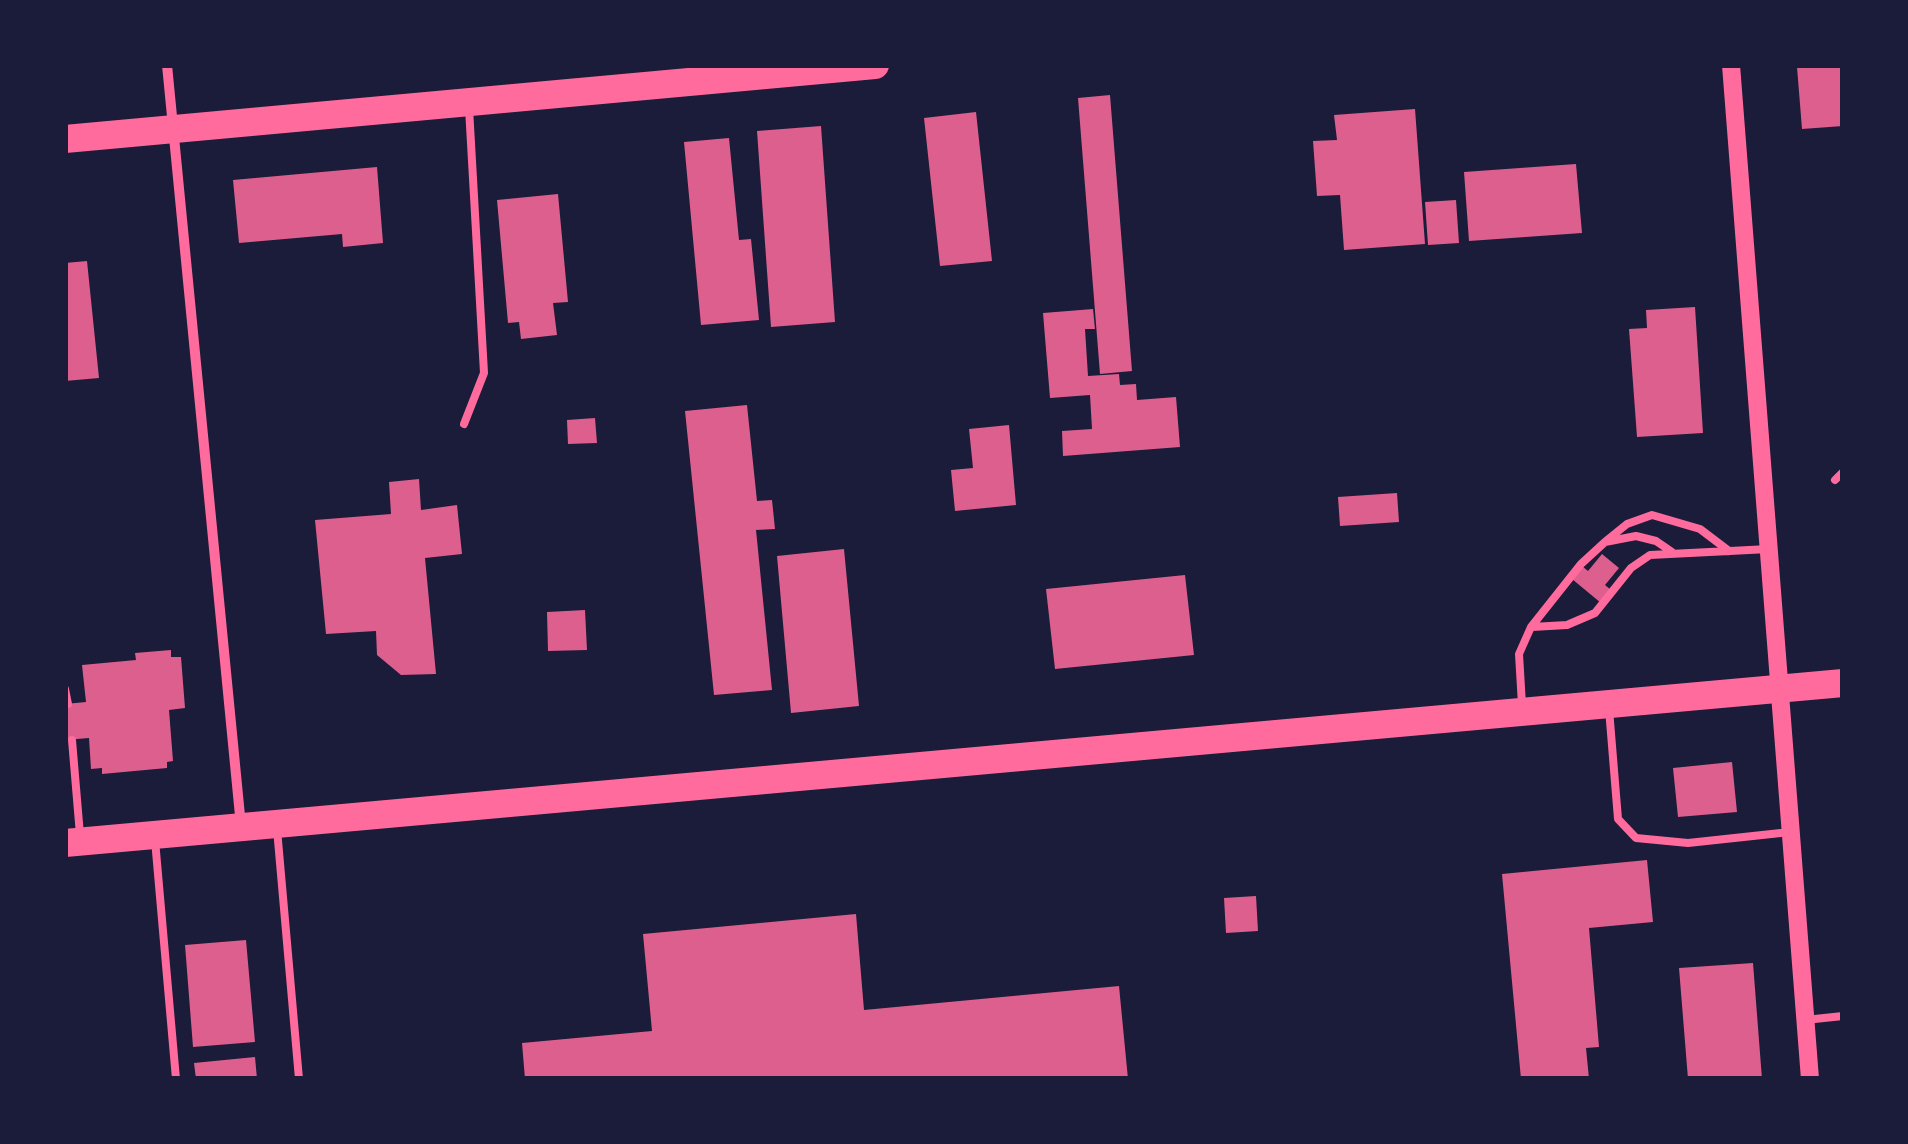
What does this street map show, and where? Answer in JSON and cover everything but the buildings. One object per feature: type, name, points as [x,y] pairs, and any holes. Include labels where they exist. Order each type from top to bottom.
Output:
[{"type":"highway","points":[[65,139],[875,65]]},
{"type":"highway","points":[[73,843],[1843,683]]},
{"type":"street","points":[[167,65],[241,827]]},
{"type":"street","points":[[1732,65],[1810,1079]]},
{"type":"lane","points":[[464,424],[484,373],[468,102]]},
{"type":"lane","points":[[1834,480],[1843,472]]},
{"type":"lane","points":[[1523,712],[1519,654],[1531,627],[1582,564],[1627,524],[1652,515],[1700,529],[1729,551]]},
{"type":"lane","points":[[1605,542],[1636,536],[1672,552]]},
{"type":"lane","points":[[1531,627],[1566,625],[1595,613],[1632,568],[1650,556],[1769,549]]},
{"type":"lane","points":[[65,689],[68,704]]},
{"type":"lane","points":[[1608,704],[1618,818],[1636,838],[1688,843],[1791,832]]},
{"type":"lane","points":[[72,740],[73,843]]},
{"type":"lane","points":[[276,824],[299,1079]]},
{"type":"lane","points":[[155,835],[176,1079]]},
{"type":"lane","points":[[1805,1020],[1843,1016]]}]
